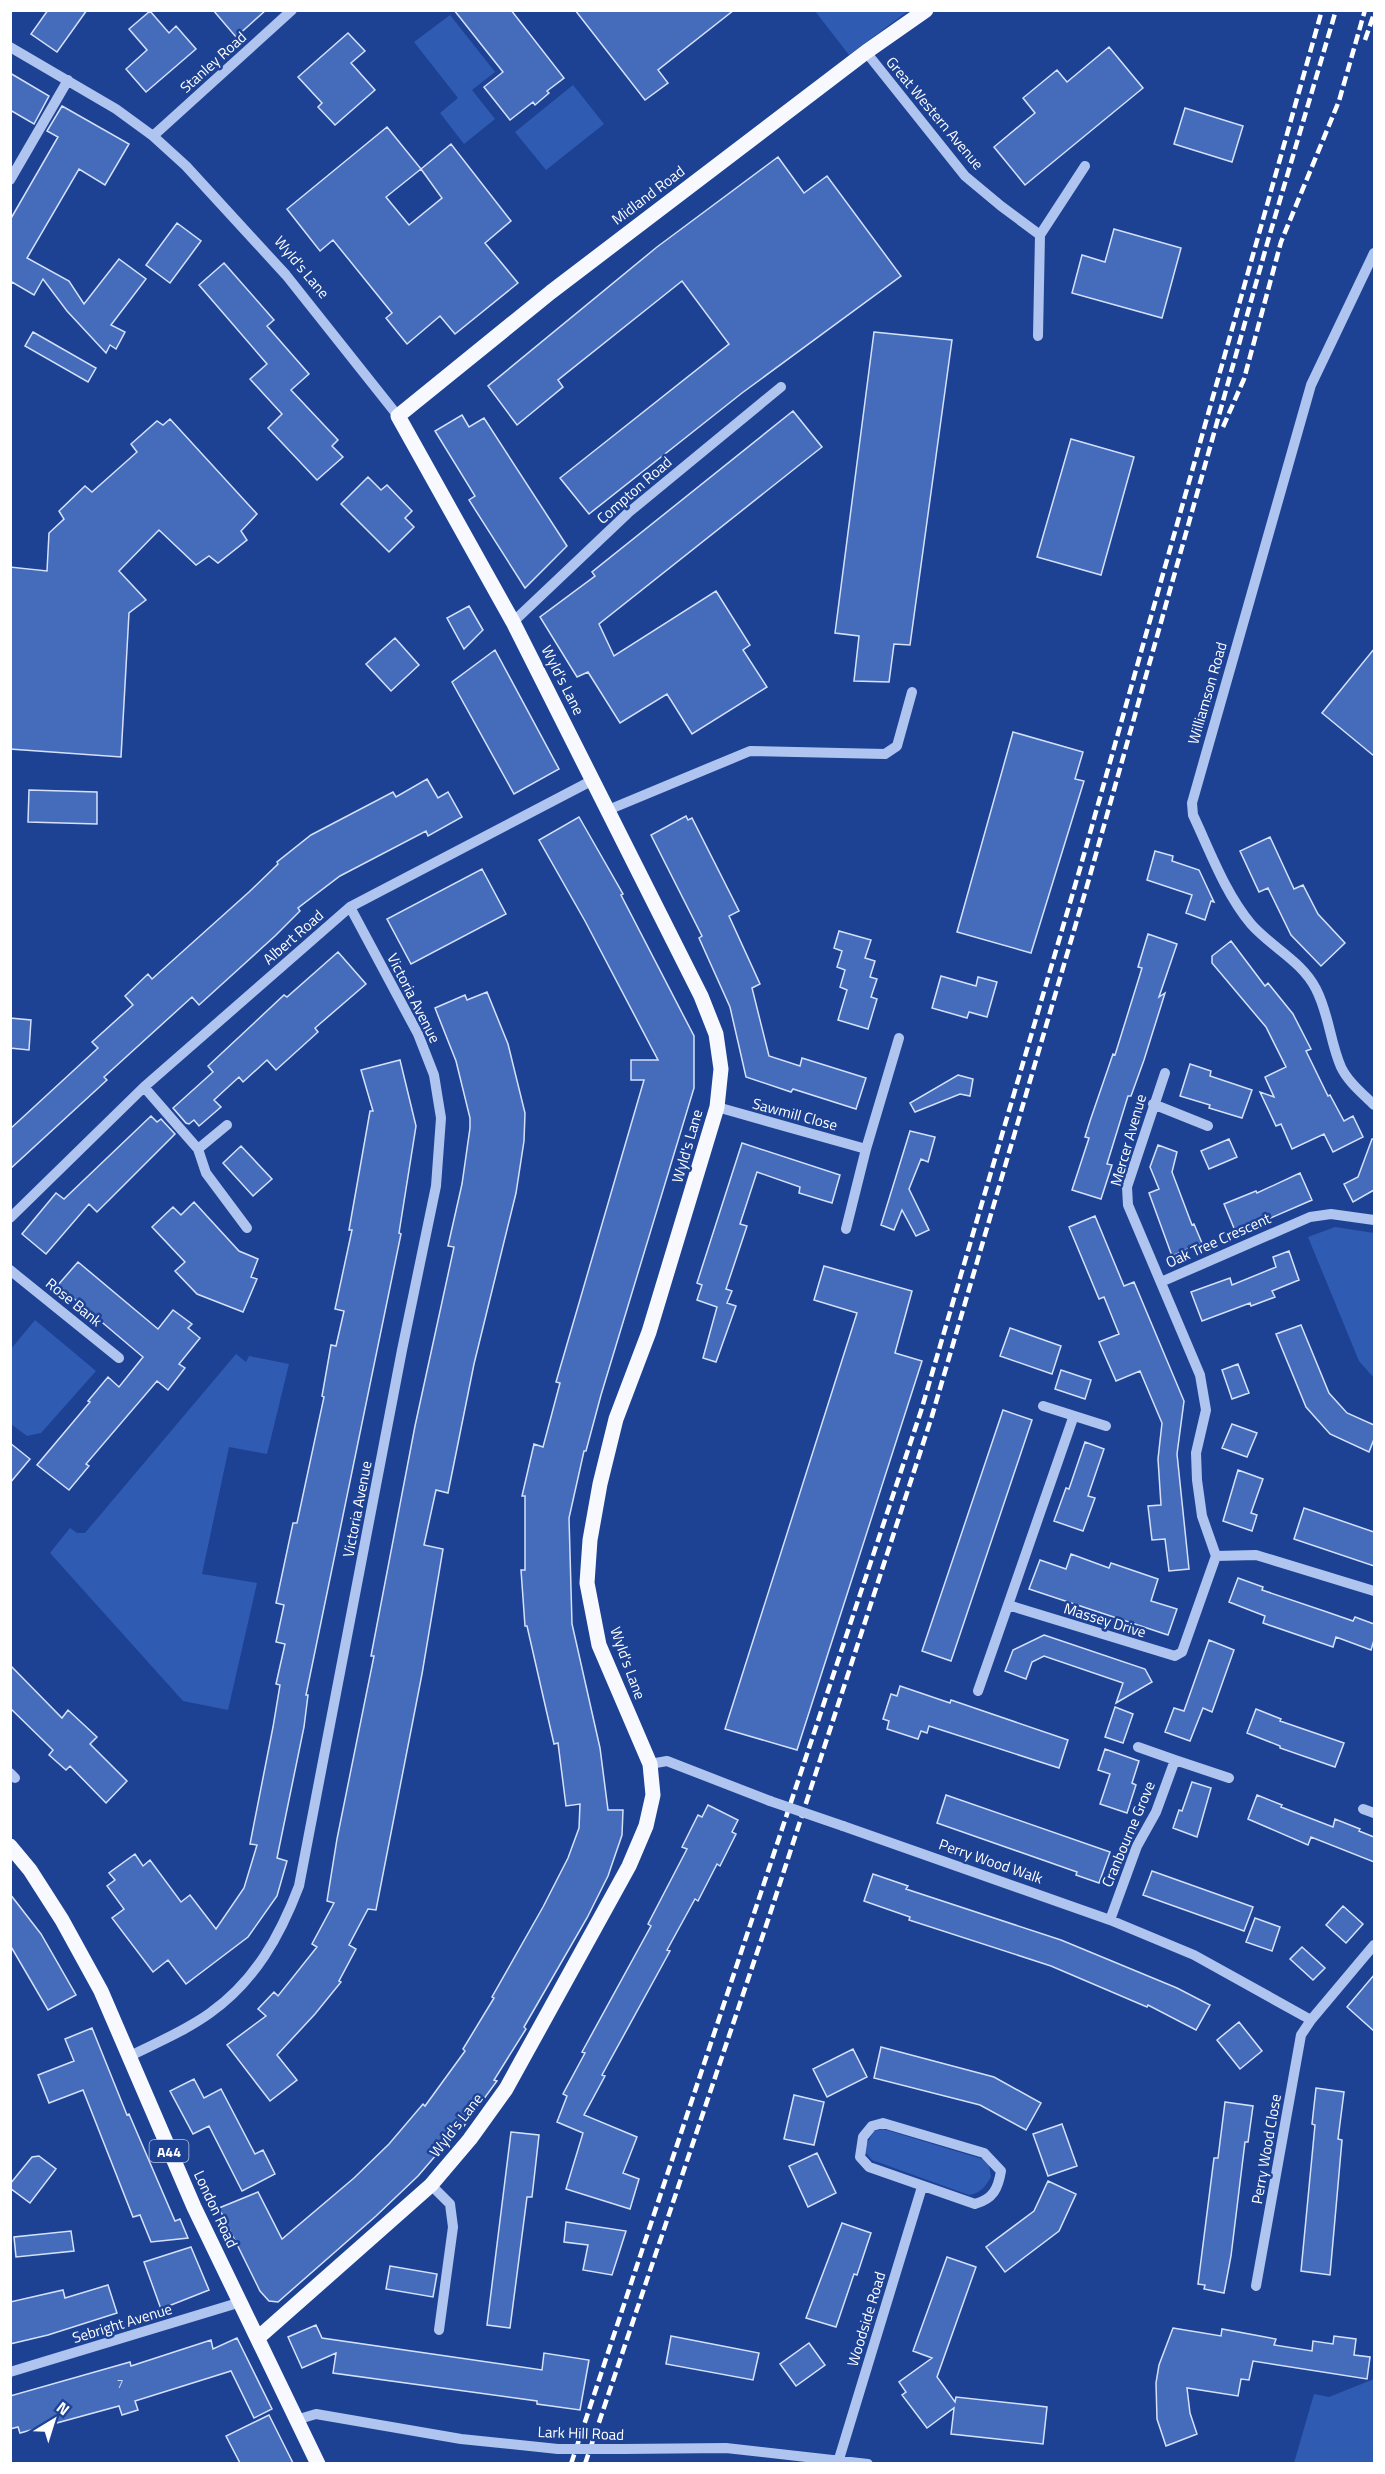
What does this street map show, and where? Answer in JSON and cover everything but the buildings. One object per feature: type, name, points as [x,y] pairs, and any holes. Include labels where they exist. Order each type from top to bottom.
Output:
[{"type":"main road","name":"Midland Road","points":[[398,416],[551,292],[866,52],[926,10]]},
{"type":"main road","name":"Wyld's Lane","points":[[259,2337],[431,2185],[471,2139],[506,2088],[629,1866],[646,1826],[653,1795],[650,1764],[599,1645],[587,1583],[590,1540],[600,1484],[616,1419],[649,1332],[717,1107],[721,1069],[716,1034],[701,996],[513,622],[398,416]]},
{"type":"main road","name":"London Road","points":[[10,1846],[30,1870],[62,1920],[101,1991],[194,2207],[259,2337],[318,2463]]},
{"type":"street","name":"Stanley Road","points":[[153,136],[292,10]]},
{"type":"street","name":"Wyld's Lane","points":[[10,47],[116,109],[153,136],[195,175],[271,259],[398,416]]},
{"type":"street","name":"Great Western Avenue","points":[[866,52],[965,176],[1040,235]]},
{"type":"street","points":[[10,180],[68,80]]},
{"type":"street","points":[[1038,336],[1040,235],[1085,166]]},
{"type":"street","name":"Williamson Road","points":[[1374,254],[1311,385],[1192,803],[1193,814],[1235,903],[1251,924],[1293,962],[1316,987],[1329,1020],[1342,1069],[1353,1085],[1374,1105]]},
{"type":"street","name":"Compton Road","points":[[513,622],[628,513],[781,387]]},
{"type":"street","points":[[608,810],[750,752],[885,754],[897,746],[912,692]]},
{"type":"street","name":"Albert Road","points":[[10,1218],[144,1087],[350,907],[593,780]]},
{"type":"street","name":"Victoria Avenue","points":[[128,2057],[210,2013],[240,1987],[263,1960],[285,1924],[300,1886],[436,1186],[441,1118],[434,1075],[418,1034],[350,907]]},
{"type":"street","points":[[846,1229],[866,1149],[899,1038]]},
{"type":"street","name":"Mercer Avenue","points":[[1161,1282],[1128,1205],[1127,1187],[1165,1073]]},
{"type":"street","points":[[144,1087],[198,1149],[206,1173],[248,1228]]},
{"type":"street","points":[[1153,1104],[1208,1126]]},
{"type":"street","name":"Sawmill Close","points":[[717,1107],[866,1149]]},
{"type":"street","points":[[198,1149],[227,1125]]},
{"type":"street","name":"Oak Tree Crescent","points":[[1216,1556],[1202,1516],[1197,1480],[1196,1453],[1206,1410],[1205,1399],[1200,1375],[1161,1282],[1310,1217],[1331,1214],[1374,1220]]},
{"type":"street","name":"Rose Bank","points":[[10,1270],[119,1358]]},
{"type":"street","points":[[1043,1406],[1073,1418],[1106,1426]]},
{"type":"street","points":[[978,1691],[1073,1418]]},
{"type":"street","points":[[1216,1556],[1256,1555],[1374,1591]]},
{"type":"street","name":"Massey Drive","points":[[1008,1605],[1175,1656],[1182,1652],[1216,1556]]},
{"type":"street","points":[[1138,1747],[1228,1778]]},
{"type":"street","name":"Cranbourne Grove","points":[[1110,1920],[1137,1846],[1156,1812],[1175,1760]]},
{"type":"street","name":"Perry Wood Walk","points":[[650,1764],[667,1761],[770,1801],[1110,1920],[1194,1955],[1311,2020]]},
{"type":"street","points":[[1363,1809],[1374,1813]]},
{"type":"street","name":"Perry Wood Close","points":[[1256,2286],[1301,2036],[1311,2020],[1374,1945]]},
{"type":"street","points":[[883,2124],[984,2153],[1001,2171],[999,2184],[993,2195],[986,2201],[975,2205],[922,2187],[868,2167],[860,2157],[863,2137],[872,2126],[883,2124]]},
{"type":"street","points":[[431,2185],[450,2204],[453,2227],[439,2330]]},
{"type":"street","name":"Woodside Road","points":[[839,2459],[922,2187]]},
{"type":"street","name":"Sebright Avenue","points":[[10,2372],[241,2302]]},
{"type":"street","name":"Lark Hill Road","points":[[296,2420],[316,2414],[460,2439],[558,2448],[726,2448],[868,2463]]},
{"type":"shaded area","points":[[815,11],[908,11],[849,55]]},
{"type":"shaded area","points":[[450,15],[495,72],[472,90],[495,119],[464,144],[440,113],[458,98],[414,42]]},
{"type":"shaded area","points":[[573,85],[604,124],[546,170],[515,132]]},
{"type":"shaded area","points":[[1335,1227],[1374,1233],[1374,1378],[1359,1361],[1308,1237]]},
{"type":"shaded area","points":[[35,1320],[96,1371],[41,1433],[27,1436],[11,1424],[11,1349]]},
{"type":"shaded area","points":[[236,1354],[246,1362],[249,1356],[289,1364],[267,1454],[229,1447],[202,1574],[257,1583],[228,1710],[183,1701],[50,1553],[70,1528],[77,1533],[85,1533]]},
{"type":"shaded area","points":[[883,2129],[982,2159],[989,2165],[991,2177],[982,2189],[969,2195],[872,2160],[866,2153],[867,2144],[874,2131]]},
{"type":"shaded area","points":[[1374,2379],[1374,2463],[1294,2463],[1314,2394],[1329,2397]]},
{"type":"railway","points":[[571,2464],[921,1411],[1079,872],[1322,10]]},
{"type":"railway","points":[[585,2464],[768,1920],[932,1416],[1089,879],[1267,244],[1336,10]]},
{"type":"railway","points":[[1223,427],[1244,379],[1281,242],[1339,101],[1365,10]]},
{"type":"railway","points":[[1365,40],[1374,14]]}]
